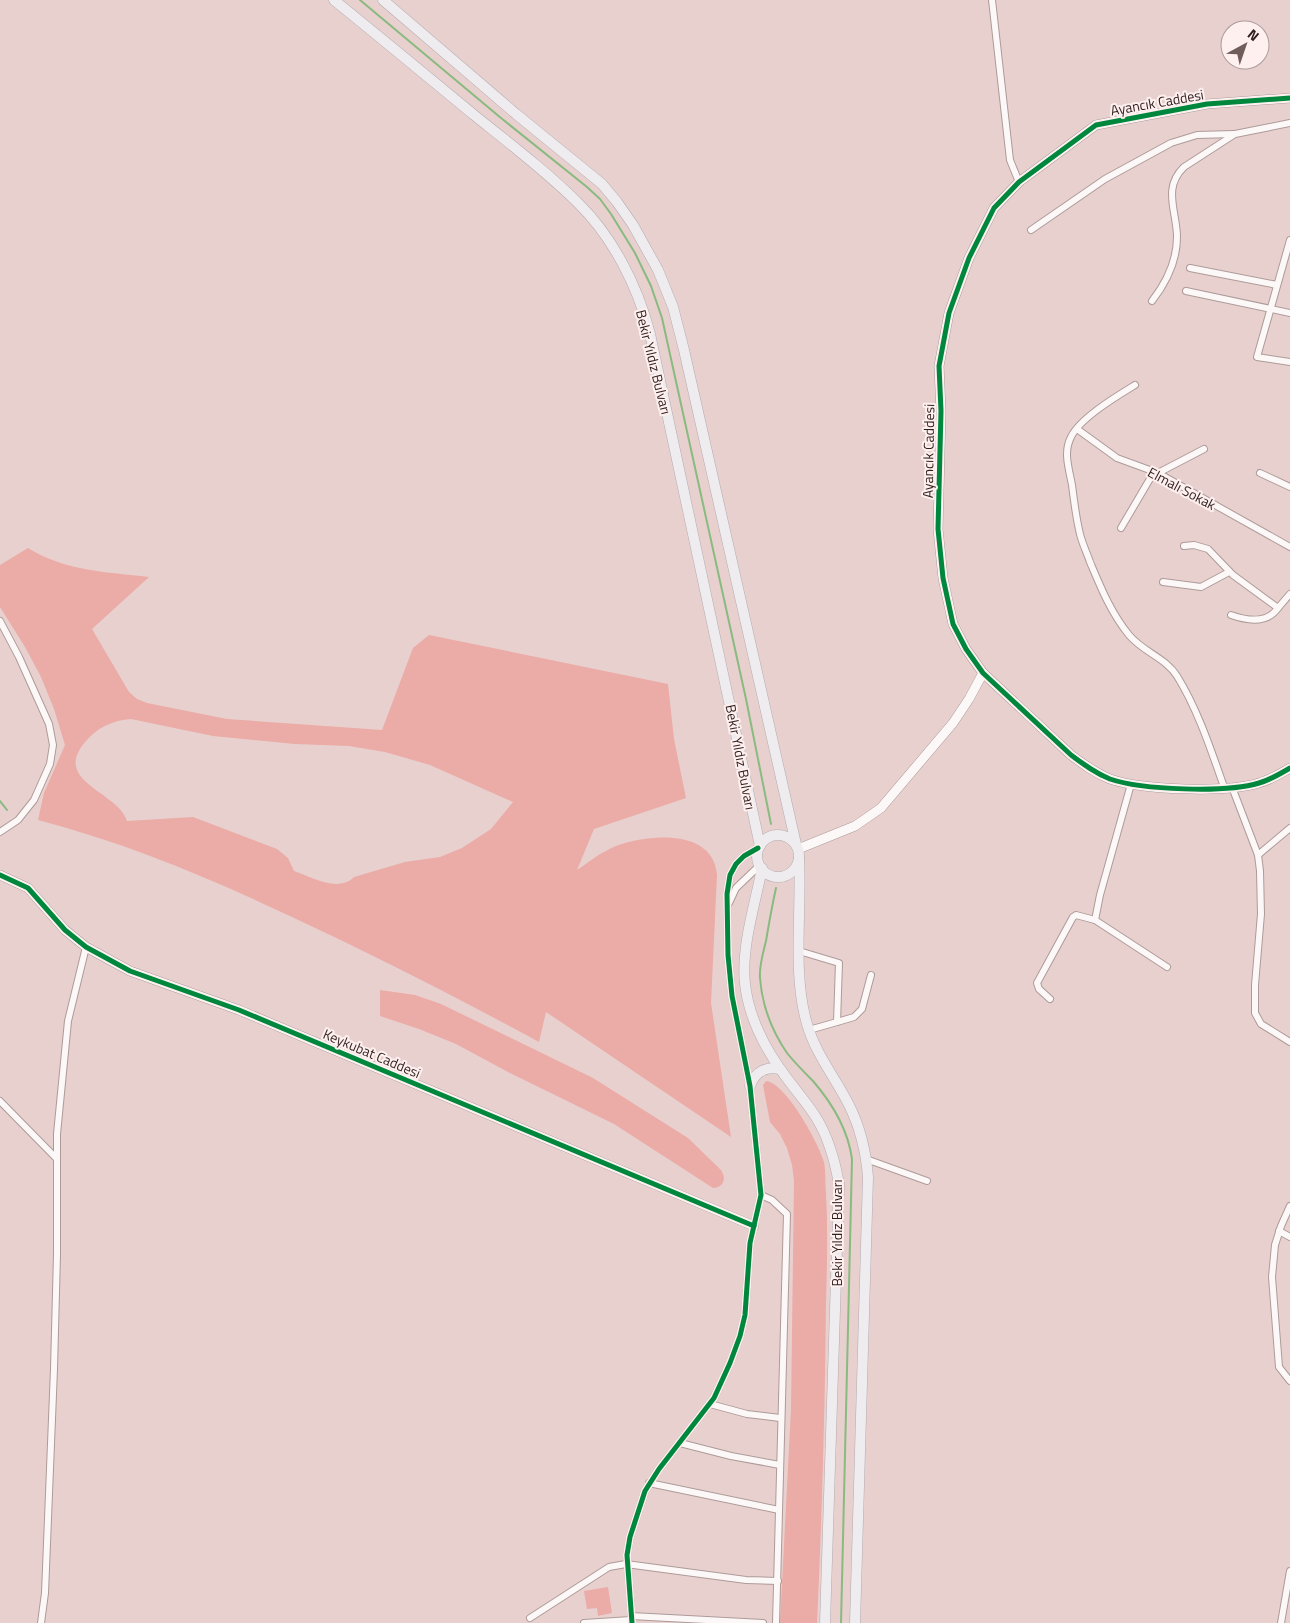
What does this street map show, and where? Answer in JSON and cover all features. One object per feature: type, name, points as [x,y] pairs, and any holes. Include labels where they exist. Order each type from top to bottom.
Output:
[{"type":"main road","name":"Bekir Yıldız Bulvarı","points":[[334,0],[578,202],[604,234],[626,272],[642,309],[650,334],[759,847]]},
{"type":"main road","points":[[383,0],[516,114],[602,184],[633,224],[658,270],[673,306],[798,850],[801,996],[808,1030],[822,1061],[854,1115],[866,1159],[869,1190],[855,1623]]},
{"type":"main road","points":[[776,835],[785,836],[798,850],[793,870],[785,876],[771,875],[761,867],[758,858],[759,847],[767,838],[776,835]]},
{"type":"main road","name":"Bekir Yıldız Bulvarı","points":[[761,867],[746,945],[745,983],[750,1008],[758,1032],[780,1069],[811,1109],[824,1131],[832,1153],[839,1184],[825,1623]]},
{"type":"main road","points":[[750,1086],[760,1072],[768,1068],[780,1069]]},
{"type":"street","points":[[992,0],[1010,160],[1019,182]]},
{"type":"street","name":"Ayancık Caddesi","points":[[1290,98],[1207,104],[1096,125],[1019,182],[994,208],[969,258],[949,313],[939,366],[941,412],[938,529],[943,578],[953,624],[966,650],[983,673],[1071,755],[1101,775],[1131,784],[1173,788],[1228,787],[1258,783],[1290,768]]},
{"type":"street","points":[[1031,230],[1105,179],[1171,143],[1197,136],[1235,134],[1290,123]]},
{"type":"street","points":[[1152,301],[1168,276],[1176,251],[1177,236],[1171,193],[1175,178],[1184,167],[1235,134]]},
{"type":"street","points":[[1290,240],[1288,257],[1277,285],[1256,357],[1290,362]]},
{"type":"street","points":[[1190,268],[1277,285]]},
{"type":"street","points":[[1186,291],[1290,313]]},
{"type":"street","points":[[1135,385],[1108,403],[1077,428],[1069,442],[1067,454],[1080,536],[1107,603],[1135,642],[1167,664],[1177,676],[1196,714],[1258,855],[1261,883],[1261,914],[1255,985],[1255,1013],[1261,1024],[1290,1042]]},
{"type":"street","name":"Elmalı Sokak","points":[[1077,428],[1117,458],[1156,473],[1290,547]]},
{"type":"street","points":[[1121,528],[1156,473],[1204,449]]},
{"type":"street","points":[[1260,473],[1290,487]]},
{"type":"street","points":[[1184,546],[1194,545],[1208,549],[1229,572],[1278,608]]},
{"type":"street","points":[[1163,582],[1201,587],[1229,572]]},
{"type":"street","points":[[1231,615],[1250,620],[1263,619],[1272,615],[1290,594]]},
{"type":"street","points":[[0,621],[20,657],[38,697],[51,731],[53,745],[50,764],[34,800],[18,820],[0,832]]},
{"type":"street","points":[[798,850],[855,826],[881,808],[953,723],[983,673]]},
{"type":"street","points":[[1095,920],[1100,894],[1131,784]]},
{"type":"street","points":[[1258,855],[1290,828]]},
{"type":"street","points":[[631,1619],[626,1564],[630,1537],[645,1491],[649,1483],[710,1404],[726,1374],[743,1326],[747,1304],[749,1256],[761,1195],[750,1086],[732,996],[728,955],[727,888],[732,869],[740,859],[759,847]]},
{"type":"street","points":[[728,906],[736,888],[761,867]]},
{"type":"street","name":"Keykubat Caddesi","points":[[0,875],[28,888],[65,930],[86,947],[130,972],[239,1010],[754,1226]]},
{"type":"street","points":[[1050,999],[1039,989],[1038,983],[1073,917],[1080,915],[1095,920],[1167,967]]},
{"type":"street","points":[[41,1623],[45,1593],[54,1369],[57,1254],[56,1134],[68,1021],[86,947]]},
{"type":"street","points":[[799,951],[839,963],[837,1022]]},
{"type":"street","points":[[808,1030],[854,1017],[860,1012],[865,1003],[871,975]]},
{"type":"street","points":[[0,1101],[57,1159]]},
{"type":"street","points":[[866,1159],[927,1182]]},
{"type":"street","points":[[761,1195],[772,1200],[787,1214],[780,1418],[776,1623]]},
{"type":"street","points":[[1290,1206],[1279,1231],[1273,1255],[1272,1277],[1279,1367],[1290,1381]]},
{"type":"street","points":[[1279,1231],[1290,1237]]},
{"type":"street","points":[[710,1404],[747,1414],[780,1418]]},
{"type":"street","points":[[680,1442],[731,1456],[780,1465]]},
{"type":"street","points":[[649,1483],[779,1510]]},
{"type":"street","points":[[530,1618],[609,1567],[626,1564],[746,1580],[778,1581]]},
{"type":"street","points":[[1281,1623],[1290,1571]]},
{"type":"street","points":[[584,1623],[631,1619],[763,1623]]},
{"type":"shaded area","points":[[28,548],[56,562],[71,566],[102,572],[149,577],[92,629],[129,692],[137,699],[147,703],[227,719],[382,730],[413,648],[429,635],[668,684],[674,739],[686,798],[594,829],[577,870],[600,854],[616,846],[644,839],[677,838],[692,842],[704,849],[713,860],[717,875],[711,1003],[731,1137],[546,1012],[539,1042],[386,962],[229,888],[167,862],[72,829],[38,820],[44,793],[65,745],[54,709],[41,677],[0,607],[0,565]],"holes":[[[131,719],[213,736],[295,744],[349,746],[385,752],[430,765],[513,802],[491,829],[462,848],[440,857],[405,862],[354,877],[348,882],[333,884],[294,871],[288,858],[277,849],[193,817],[127,821],[112,802],[81,776],[76,767],[77,755],[90,736],[118,721]]]},
{"type":"shaded area","points":[[380,990],[415,995],[441,1004],[593,1078],[688,1138],[721,1170],[724,1177],[722,1185],[713,1188],[614,1124],[456,1044],[380,1016]]},
{"type":"shaded area","points":[[766,1081],[774,1084],[783,1092],[801,1116],[821,1153],[825,1170],[827,1234],[825,1382],[817,1623],[780,1623],[791,1409],[794,1181],[787,1148],[780,1134],[770,1122],[763,1085]]},
{"type":"shaded area","points":[[608,1587],[612,1613],[598,1616],[597,1608],[587,1609],[584,1591]]},
{"type":"waterway","points":[[360,0],[587,187],[600,199],[611,214],[635,253],[651,286],[662,318],[746,699],[771,824]]},
{"type":"waterway","points":[[0,801],[7,810]]},
{"type":"waterway","points":[[776,888],[760,969],[765,1008],[772,1027],[787,1053],[813,1081],[833,1108],[843,1127],[852,1159],[841,1623]]},
{"type":"cycle path","points":[[1290,98],[1207,104],[1096,125],[1019,182],[994,208],[969,258],[949,313],[939,366],[941,411],[938,529],[943,578],[953,624],[966,649],[983,673],[1071,755],[1085,765],[1105,777],[1124,783],[1184,789],[1244,786],[1267,780],[1290,768]]},
{"type":"cycle path","points":[[632,1623],[627,1555],[630,1537],[645,1491],[659,1469],[714,1398],[730,1363],[745,1315],[750,1243],[761,1195],[750,1086],[732,996],[728,955],[727,894],[730,875],[736,864],[744,856],[758,848]]},
{"type":"cycle path","points":[[0,875],[28,888],[65,930],[86,947],[130,971],[239,1010],[754,1226]]}]
